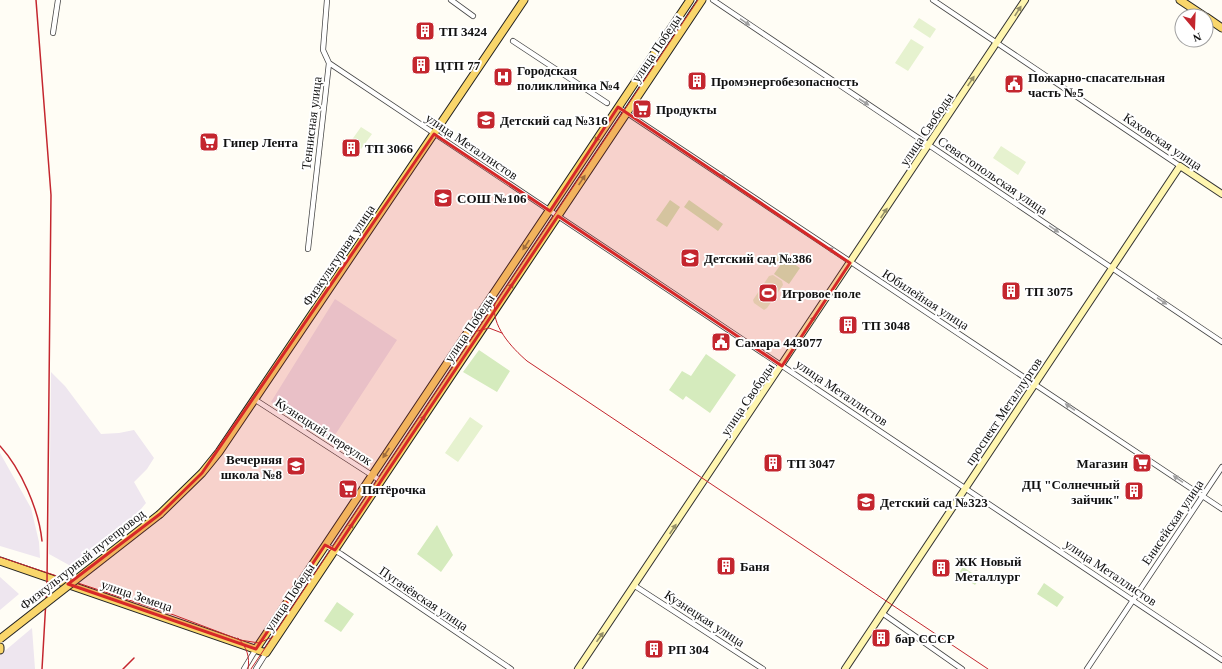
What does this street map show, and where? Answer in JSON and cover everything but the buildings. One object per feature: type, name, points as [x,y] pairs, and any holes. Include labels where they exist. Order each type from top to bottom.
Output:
[{"type":"main road","name":"Физкультурная улица","points":[[160,514],[202,473],[219,452],[524,0]]},
{"type":"main road","name":"улица Победы","points":[[256,649],[690,0]]},
{"type":"main road","name":"улица Победы","points":[[266,653],[702,0]]},
{"type":"main road","points":[[1180,0],[1192,8]]},
{"type":"main road","name":"Физкультурный путепровод","points":[[0,639],[160,514]]},
{"type":"main road","name":"улица Земеца","points":[[0,561],[266,653]]},
{"type":"street","points":[[53,33],[58,0]]},
{"type":"street","name":"Теннисная улица","points":[[308,249],[329,63],[323,50],[327,0]]},
{"type":"street","points":[[450,0],[473,16]]},
{"type":"street","name":"Севастопольская улица","points":[[713,0],[1222,342]]},
{"type":"street","name":"Каховская улица","points":[[933,0],[1222,194]]},
{"type":"street","name":"улица Свободы","points":[[578,669],[636,586],[1025,0]]},
{"type":"street","points":[[512,41],[607,103]]},
{"type":"street","name":"улица Металлистов","points":[[329,63],[1222,660]]},
{"type":"street","name":"Юбилейная улица","points":[[618,107],[850,263],[1222,509]]},
{"type":"street","name":"проспект Металлургов","points":[[845,669],[1180,166]]},
{"type":"street","name":"Кузнецкий переулок","points":[[254,399],[371,476],[381,481]]},
{"type":"street","name":"Енисейская улица","points":[[1087,669],[1222,467]]},
{"type":"street","name":"Пугачёвская улица","points":[[325,545],[335,550],[511,669]]},
{"type":"street","name":"Кузнецкая улица","points":[[636,586],[763,669]]},
{"type":"street","points":[[882,613],[962,669]]},
{"type":"street","name":"улица Победы","points":[[244,669],[256,649]]},
{"type":"street","name":"улица Победы","points":[[256,669],[266,653]]},
{"type":"highlighted area","points":[[618,107],[850,263],[782,366],[558,216],[335,550],[325,545],[256,649],[68,584],[160,514],[202,473],[434,134],[550,211]]},
{"type":"shaded area","points":[[335,299],[397,340],[331,441],[271,402]]},
{"type":"shaded area","points":[[51,372],[65,386],[101,434],[134,430],[154,458],[147,469],[134,482],[146,503],[121,533],[102,551],[78,570],[49,554]]},
{"type":"shaded area","points":[[0,453],[31,508],[39,542],[40,558],[0,546]]},
{"type":"shaded area","points":[[0,577],[19,594],[0,610]]},
{"type":"shaded area","points":[[32,628],[35,669],[0,669],[0,655]]},
{"type":"green space","points":[[919,18],[936,29],[930,38],[913,27]]},
{"type":"green space","points":[[911,39],[924,47],[908,71],[895,63]]},
{"type":"green space","points":[[361,127],[372,134],[361,149],[351,141]]},
{"type":"green space","points":[[1001,146],[1026,162],[1018,175],[993,158]]},
{"type":"green space","points":[[670,200],[680,207],[667,227],[656,220]]},
{"type":"green space","points":[[689,200],[723,224],[718,231],[684,207]]},
{"type":"green space","points":[[778,253],[800,268],[789,284],[774,274],[781,264],[774,259]]},
{"type":"green space","name":"Игровое поле","points":[[773,275],[782,281],[783,285],[764,310],[754,303],[753,300],[769,276]]},
{"type":"green space","points":[[479,350],[510,371],[497,392],[463,372]]},
{"type":"green space","points":[[706,354],[736,375],[710,413],[686,396],[683,400],[669,390],[682,371],[691,376]]},
{"type":"green space","points":[[470,417],[483,426],[458,462],[445,453]]},
{"type":"green space","points":[[437,525],[453,555],[441,572],[417,554]]},
{"type":"green space","points":[[963,567],[980,578],[975,585],[958,574]]},
{"type":"green space","points":[[1044,583],[1064,597],[1057,607],[1037,594]]},
{"type":"green space","points":[[337,602],[354,614],[341,632],[324,621]]},
{"type":"tram line","points":[[251,669],[698,0]]},
{"type":"tram line","points":[[495,303],[494,311],[499,328],[509,343],[527,361],[988,669]]},
{"type":"tram line","points":[[474,332],[489,328],[502,333]]},
{"type":"tram line","points":[[0,557],[174,615],[240,640],[259,643],[270,638]]},
{"type":"tram line","points":[[238,638],[244,645],[247,652],[249,660],[248,669]]},
{"type":"railway","points":[[36,0],[51,195],[47,582],[42,669]]},
{"type":"railway","points":[[0,446],[8,455],[28,490],[37,516],[42,541]]},
{"type":"railway","points":[[123,669],[134,658]]},
{"type":"place","name":"ТП 3424","points":[[425,31]]},
{"type":"place","name":"ЦТП 77","points":[[421,65]]},
{"type":"place","name":"Городская поликлиника №4","points":[[503,77]]},
{"type":"place","name":"Промэнергобезопасность","points":[[697,81]]},
{"type":"place","name":"Пожарно-спасательная часть №5","points":[[1014,84]]},
{"type":"place","name":"Продукты","points":[[642,109]]},
{"type":"place","name":"Детский сад №316","points":[[486,120]]},
{"type":"place","name":"Гипер Лента","points":[[209,142]]},
{"type":"place","name":"ТП 3066","points":[[351,148]]},
{"type":"place","name":"СОШ №106","points":[[443,198]]},
{"type":"place","name":"Детский сад №386","points":[[690,258]]},
{"type":"place","name":"ТП 3075","points":[[1011,291]]},
{"type":"place","name":"Игровое поле","points":[[768,293]]},
{"type":"place","name":"ТП 3048","points":[[848,325]]},
{"type":"place","name":"Самара 443077","points":[[721,342]]},
{"type":"place","name":"ТП 3047","points":[[773,463]]},
{"type":"place","name":"Магазин","points":[[1142,463]]},
{"type":"place","name":"Вечерняя школа №8","points":[[296,466]]},
{"type":"place","name":"Пятёрочка","points":[[348,489]]},
{"type":"place","name":"ДЦ \"Солнечный зайчик\"","points":[[1134,491]]},
{"type":"place","name":"Детский сад №323","points":[[866,502]]},
{"type":"place","name":"Баня","points":[[726,566]]},
{"type":"place","name":"ЖК Новый Металлург","points":[[941,568]]},
{"type":"place","name":"бар СССР","points":[[881,638]]},
{"type":"place","name":"РП 304","points":[[654,649]]}]
